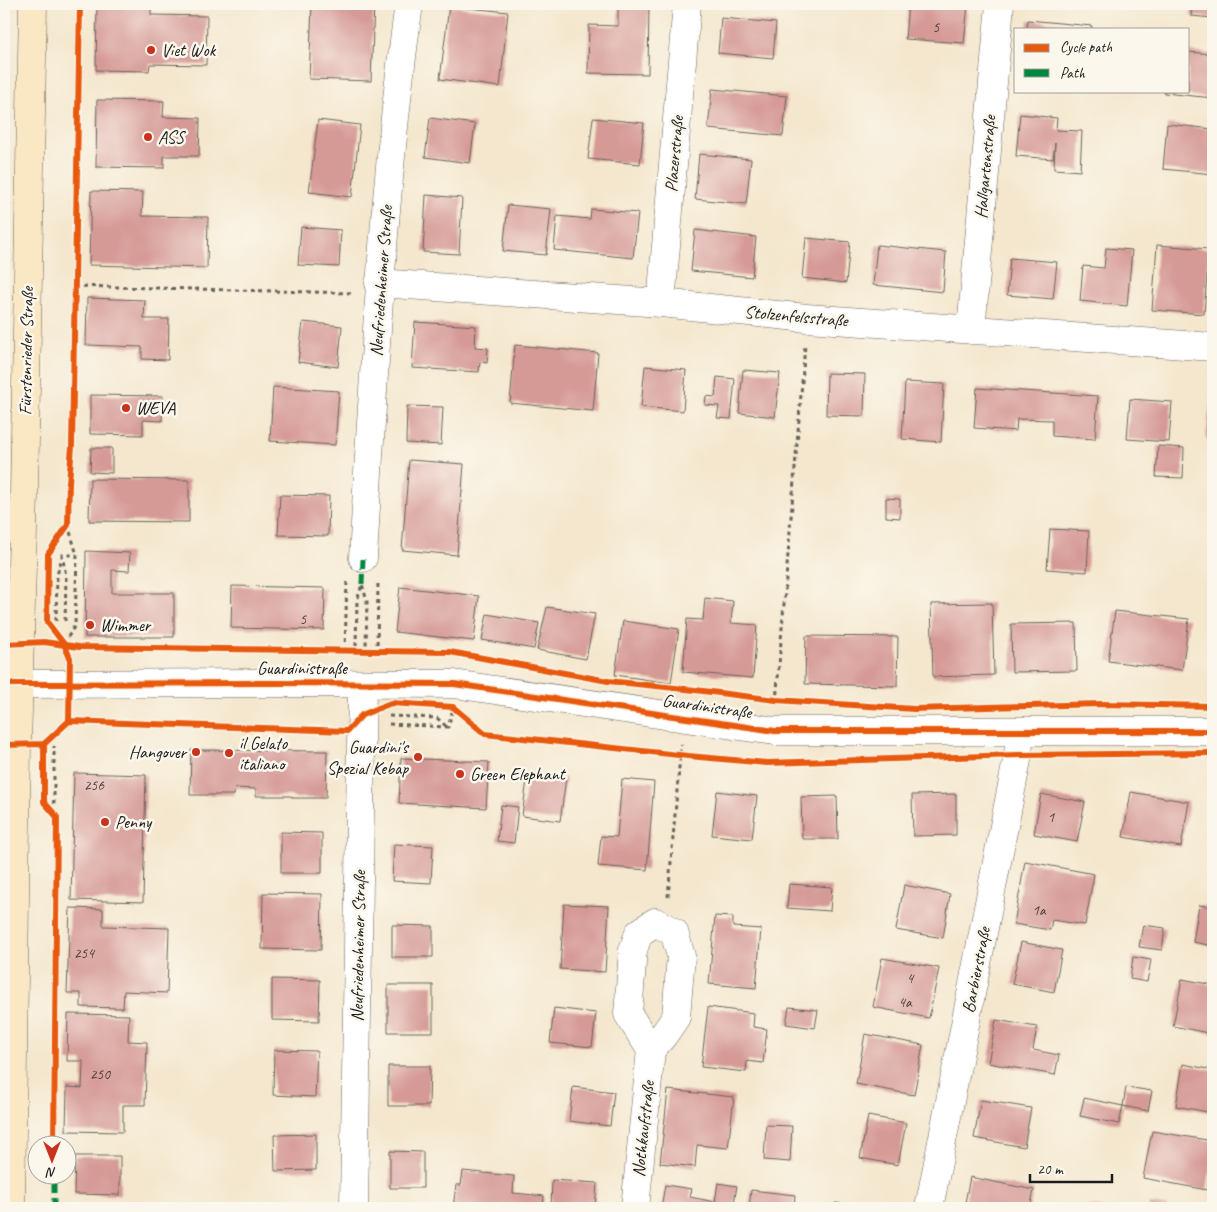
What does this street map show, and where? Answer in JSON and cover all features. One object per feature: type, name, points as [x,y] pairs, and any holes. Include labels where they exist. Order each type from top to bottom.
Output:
[{"type":"main road","name":"Fürstenrieder Straße","points":[[11,1208],[18,684],[24,484],[32,4]]},
{"type":"street","name":"Neufriedenheimer Straße","points":[[363,567],[379,282],[400,70],[409,4]]},
{"type":"street","name":"Plazerstraße","points":[[661,303],[687,4]]},
{"type":"street","name":"Hallgartenstraße","points":[[971,330],[1000,4]]},
{"type":"street","name":"Stolzenfelsstraße","points":[[379,282],[661,303],[807,318],[1213,347]]},
{"type":"street","name":"Guardinistraße","points":[[18,684],[454,684],[775,730],[1213,731]]},
{"type":"street","name":"Neufriedenheimer Straße","points":[[354,1208],[362,684]]},
{"type":"street","name":"Barbierstraße","points":[[929,1208],[1018,755],[1020,731]]},
{"type":"street","points":[[655,922],[674,932],[681,956],[676,1017],[651,1050],[628,1014],[633,950],[639,933],[655,922]]},
{"type":"street","name":"Nothkaufstraße","points":[[635,1208],[651,1050]]},
{"type":"path","points":[[75,286],[366,294],[379,282]]},
{"type":"path","points":[[775,730],[807,318]]},
{"type":"path","points":[[63,533],[68,526]]},
{"type":"path","points":[[58,636],[64,644],[75,625],[76,555],[68,526]]},
{"type":"path","points":[[62,555],[76,555]]},
{"type":"path","points":[[62,555],[66,576],[65,621]]},
{"type":"path","points":[[56,621],[57,575],[62,555]]},
{"type":"path","points":[[345,650],[363,567]]},
{"type":"path","points":[[363,567],[376,652]]},
{"type":"path","points":[[356,646],[357,601],[362,584],[367,601],[366,647]]},
{"type":"path","points":[[448,727],[453,707]]},
{"type":"path","points":[[389,716],[437,718],[448,727]]},
{"type":"path","points":[[666,928],[683,718]]},
{"type":"path","points":[[261,722],[261,728]]},
{"type":"path","points":[[389,724],[448,727]]},
{"type":"path","points":[[44,802],[54,802],[54,746]]},
{"type":"building","name":"Viet Wok","points":[[97,4],[151,4],[151,15],[207,16],[206,65],[150,64],[149,71],[96,70]]},
{"type":"building","points":[[312,4],[374,4],[371,81],[309,79]]},
{"type":"building","points":[[618,4],[649,4],[648,74],[588,73],[589,25],[618,26]]},
{"type":"building","points":[[908,4],[968,4],[964,43],[905,39]]},
{"type":"building","points":[[1192,4],[1213,4],[1213,18],[1191,16]]},
{"type":"building","points":[[449,6],[508,12],[500,87],[440,79]]},
{"type":"building","points":[[721,18],[776,23],[773,58],[718,53]]},
{"type":"building","points":[[1028,20],[1092,26],[1092,28],[1027,28]]},
{"type":"building","points":[[1190,52],[1213,54],[1213,98],[1164,93],[1190,92]]},
{"type":"building","points":[[712,89],[787,96],[783,136],[708,129]]},
{"type":"building","name":"ASS","points":[[97,100],[164,101],[163,117],[200,118],[199,156],[164,156],[164,168],[96,167]]},
{"type":"building","points":[[1020,114],[1057,118],[1056,130],[1082,131],[1080,171],[1054,169],[1055,143],[1053,159],[1016,156]]},
{"type":"building","points":[[430,118],[475,124],[470,163],[425,157]]},
{"type":"building","points":[[593,118],[644,123],[640,164],[588,159]]},
{"type":"building","points":[[318,120],[360,125],[352,197],[309,192]]},
{"type":"building","points":[[1167,124],[1213,129],[1213,174],[1163,169]]},
{"type":"building","points":[[699,154],[751,159],[746,204],[695,199]]},
{"type":"building","points":[[91,191],[143,192],[142,216],[208,217],[207,268],[89,265]]},
{"type":"building","points":[[426,195],[462,198],[459,254],[423,252]]},
{"type":"building","points":[[508,205],[551,209],[546,255],[503,251]]},
{"type":"building","points":[[591,209],[638,213],[633,258],[554,250],[557,216],[590,219]]},
{"type":"building","points":[[301,227],[341,230],[339,267],[298,265]]},
{"type":"building","points":[[695,230],[756,237],[752,277],[691,271]]},
{"type":"building","points":[[806,238],[850,242],[846,283],[802,278]]},
{"type":"building","points":[[877,245],[946,252],[943,292],[873,285]]},
{"type":"building","points":[[1157,245],[1209,249],[1204,314],[1152,310]]},
{"type":"building","points":[[1106,248],[1132,250],[1127,306],[1080,301],[1083,266],[1104,268]]},
{"type":"building","points":[[1010,258],[1057,262],[1053,299],[1007,295]]},
{"type":"building","points":[[87,298],[145,300],[144,319],[169,319],[168,360],[142,359],[142,347],[86,345]]},
{"type":"building","points":[[303,322],[342,326],[338,367],[298,362]]},
{"type":"building","points":[[415,322],[476,326],[475,347],[488,348],[487,363],[480,362],[479,372],[412,368]]},
{"type":"building","points":[[515,345],[598,353],[593,411],[510,403]]},
{"type":"building","points":[[645,366],[686,370],[683,411],[641,407]]},
{"type":"building","points":[[743,370],[780,373],[775,417],[739,413]]},
{"type":"building","points":[[827,373],[865,374],[864,416],[826,415]]},
{"type":"building","points":[[717,377],[735,379],[731,419],[717,418],[719,406],[705,405],[706,396],[715,397]]},
{"type":"building","points":[[905,382],[944,384],[941,442],[902,439]]},
{"type":"building","points":[[273,387],[339,391],[335,445],[270,441]]},
{"type":"building","points":[[977,388],[1098,396],[1095,439],[1052,436],[1052,420],[1017,419],[1016,431],[974,428]]},
{"type":"building","name":"WEVA","points":[[90,395],[163,396],[162,421],[143,420],[143,435],[90,434]]},
{"type":"building","points":[[1130,399],[1172,402],[1169,442],[1127,439]]},
{"type":"building","points":[[1210,405],[1213,405],[1213,439],[1206,438]]},
{"type":"building","points":[[407,406],[443,407],[441,445],[406,443]]},
{"type":"building","points":[[1158,446],[1184,448],[1183,478],[1156,477]]},
{"type":"building","points":[[91,448],[112,448],[112,473],[90,472]]},
{"type":"building","points":[[409,460],[464,464],[457,555],[402,550]]},
{"type":"building","points":[[90,479],[189,480],[189,522],[89,521]]},
{"type":"building","points":[[280,495],[329,496],[328,536],[278,535]]},
{"type":"building","points":[[886,498],[900,499],[900,518],[886,517]]},
{"type":"building","points":[[1050,529],[1089,531],[1087,572],[1047,569]]},
{"type":"building","points":[[86,551],[130,553],[129,571],[112,570],[112,593],[174,593],[174,637],[85,637]]},
{"type":"building","points":[[232,586],[325,588],[324,630],[231,628]]},
{"type":"building","points":[[400,587],[479,596],[474,641],[395,632]]},
{"type":"building","points":[[705,598],[733,601],[731,623],[757,625],[753,678],[683,672],[687,619],[703,620]]},
{"type":"building","points":[[992,603],[994,675],[933,677],[931,604]]},
{"type":"building","points":[[547,607],[595,614],[586,659],[537,650]]},
{"type":"building","points":[[1115,611],[1189,619],[1182,670],[1108,661]]},
{"type":"building","points":[[487,614],[539,623],[534,649],[482,640]]},
{"type":"building","points":[[623,621],[679,629],[671,683],[615,675]]},
{"type":"building","points":[[1076,623],[1077,671],[1012,672],[1011,624]]},
{"type":"building","points":[[806,636],[898,637],[897,686],[805,684]]},
{"type":"building","points":[[191,750],[327,751],[326,798],[256,796],[256,789],[235,788],[234,795],[190,795]]},
{"type":"building","points":[[401,758],[489,762],[486,808],[399,803]]},
{"type":"building","points":[[74,773],[146,775],[143,902],[71,900]]},
{"type":"building","points":[[528,773],[566,778],[560,821],[522,816]]},
{"type":"building","points":[[622,779],[654,782],[647,870],[598,866],[601,836],[617,837]]},
{"type":"building","points":[[717,791],[757,796],[752,839],[712,835]]},
{"type":"building","points":[[1131,792],[1189,802],[1181,847],[1123,837]]},
{"type":"building","points":[[956,794],[956,835],[913,836],[912,795]]},
{"type":"building","points":[[1041,794],[1085,802],[1077,842],[1034,834]]},
{"type":"building","points":[[837,796],[838,839],[802,839],[801,797]]},
{"type":"building","points":[[501,805],[518,807],[514,843],[497,841]]},
{"type":"building","points":[[281,832],[322,833],[322,873],[281,873]]},
{"type":"building","points":[[394,844],[433,846],[431,883],[392,881]]},
{"type":"building","points":[[1025,861],[1094,874],[1085,925],[1052,920],[1050,930],[1014,924]]},
{"type":"building","points":[[789,884],[832,887],[830,911],[787,908]]},
{"type":"building","points":[[904,885],[950,894],[943,938],[896,930]]},
{"type":"building","points":[[263,893],[322,894],[321,950],[262,949]]},
{"type":"building","points":[[564,904],[609,906],[605,972],[560,969]]},
{"type":"building","points":[[1199,905],[1213,907],[1213,946],[1193,942]]},
{"type":"building","points":[[70,908],[103,909],[103,926],[169,928],[167,993],[124,991],[123,1008],[81,1007],[81,993],[67,993]]},
{"type":"building","points":[[715,916],[733,917],[733,927],[761,929],[756,988],[709,984]]},
{"type":"building","points":[[392,925],[433,926],[433,957],[392,957]]},
{"type":"building","points":[[1143,925],[1165,928],[1162,950],[1139,947]]},
{"type":"building","points":[[1021,942],[1062,950],[1054,992],[1012,984]]},
{"type":"building","points":[[1133,957],[1151,960],[1147,982],[1130,979]]},
{"type":"building","points":[[882,958],[939,968],[929,1018],[873,1007]]},
{"type":"building","points":[[272,979],[320,980],[319,1021],[272,1020]]},
{"type":"building","points":[[1182,979],[1213,985],[1213,1034],[1173,1026]]},
{"type":"building","points":[[388,985],[433,985],[433,1032],[388,1032]]},
{"type":"building","points":[[708,1007],[754,1013],[753,1027],[767,1029],[763,1063],[747,1061],[746,1072],[701,1067]]},
{"type":"building","points":[[789,1007],[818,1010],[815,1028],[786,1024]]},
{"type":"building","points":[[554,1008],[596,1013],[592,1047],[550,1043]]},
{"type":"building","points":[[68,1014],[129,1015],[128,1041],[147,1042],[145,1105],[123,1105],[123,1132],[66,1131],[67,1087],[82,1088],[83,1061],[67,1061]]},
{"type":"building","points":[[996,1020],[1037,1027],[1033,1050],[1059,1055],[1055,1075],[988,1063]]},
{"type":"building","points":[[865,1034],[923,1045],[914,1095],[856,1084]]},
{"type":"building","points":[[274,1050],[317,1051],[315,1097],[273,1095]]},
{"type":"building","points":[[1183,1064],[1213,1070],[1213,1113],[1176,1106]]},
{"type":"building","points":[[388,1066],[430,1066],[429,1106],[388,1106]]},
{"type":"building","points":[[573,1087],[614,1092],[610,1126],[569,1121]]},
{"type":"building","points":[[1126,1087],[1152,1091],[1148,1111],[1123,1106]]},
{"type":"building","points":[[668,1090],[734,1097],[728,1148],[697,1145],[695,1167],[660,1163]]},
{"type":"building","points":[[1084,1098],[1123,1106],[1119,1124],[1080,1116]]},
{"type":"building","points":[[981,1100],[1031,1108],[1024,1147],[974,1138]]},
{"type":"building","points":[[868,1116],[906,1123],[898,1165],[860,1158]]},
{"type":"building","points":[[766,1125],[792,1126],[790,1162],[764,1160]]},
{"type":"building","points":[[1152,1131],[1213,1141],[1213,1154],[1207,1190],[1143,1178]]},
{"type":"building","points":[[316,1134],[316,1170],[275,1171],[274,1135]]},
{"type":"building","points":[[390,1151],[423,1152],[423,1188],[390,1188]]},
{"type":"building","points":[[78,1156],[120,1156],[120,1195],[74,1194],[74,1184],[78,1184]]},
{"type":"building","points":[[463,1171],[514,1176],[513,1193],[544,1196],[543,1208],[466,1206],[466,1208],[453,1208],[456,1185],[461,1185]]},
{"type":"building","points":[[970,1177],[1034,1190],[1030,1208],[964,1208]]},
{"type":"building","points":[[552,1180],[597,1183],[595,1208],[551,1208]]},
{"type":"building","points":[[718,1183],[737,1186],[733,1208],[661,1208],[665,1185],[692,1189],[690,1197],[715,1202]]},
{"type":"building","points":[[751,1190],[795,1195],[794,1208],[749,1208]]},
{"type":"building","points":[[835,1203],[880,1207],[834,1208]]},
{"type":"building","points":[[1150,1204],[1167,1207],[1167,1208],[1149,1208]]},
{"type":"building","points":[[1089,1205],[1102,1207],[1102,1208],[1089,1208]]},
{"type":"marked path","points":[[362,584],[363,558]]},
{"type":"marked path","points":[[54,1184],[54,1208]]},
{"type":"cycle path","points":[[69,721],[70,658],[64,644],[47,622],[48,554],[68,525],[72,446],[80,4]]},
{"type":"cycle path","points":[[4,644],[44,642],[79,647],[450,652],[608,681],[776,700],[914,709],[1101,704],[1213,706]]},
{"type":"cycle path","points":[[4,684],[454,684],[775,731],[1213,731]]},
{"type":"cycle path","points":[[4,745],[44,744],[69,721],[347,731],[362,715],[391,703],[453,707],[485,734],[767,763],[1018,755],[1213,753]]},
{"type":"cycle path","points":[[44,744],[44,802],[57,817],[54,1134]]},
{"type":"place","name":"Viet Wok","points":[[151,50]]},
{"type":"place","name":"ASS","points":[[148,137]]},
{"type":"place","name":"WEVA","points":[[126,408]]},
{"type":"place","name":"Wimmer","points":[[90,625]]},
{"type":"place","name":"Hangover","points":[[196,752]]},
{"type":"place","name":"il Gelato italiano","points":[[229,753]]},
{"type":"place","name":"Guardini's Spezial Kebap","points":[[418,757]]},
{"type":"place","name":"Green Elephant","points":[[460,774]]},
{"type":"place","name":"Penny","points":[[105,822]]}]
